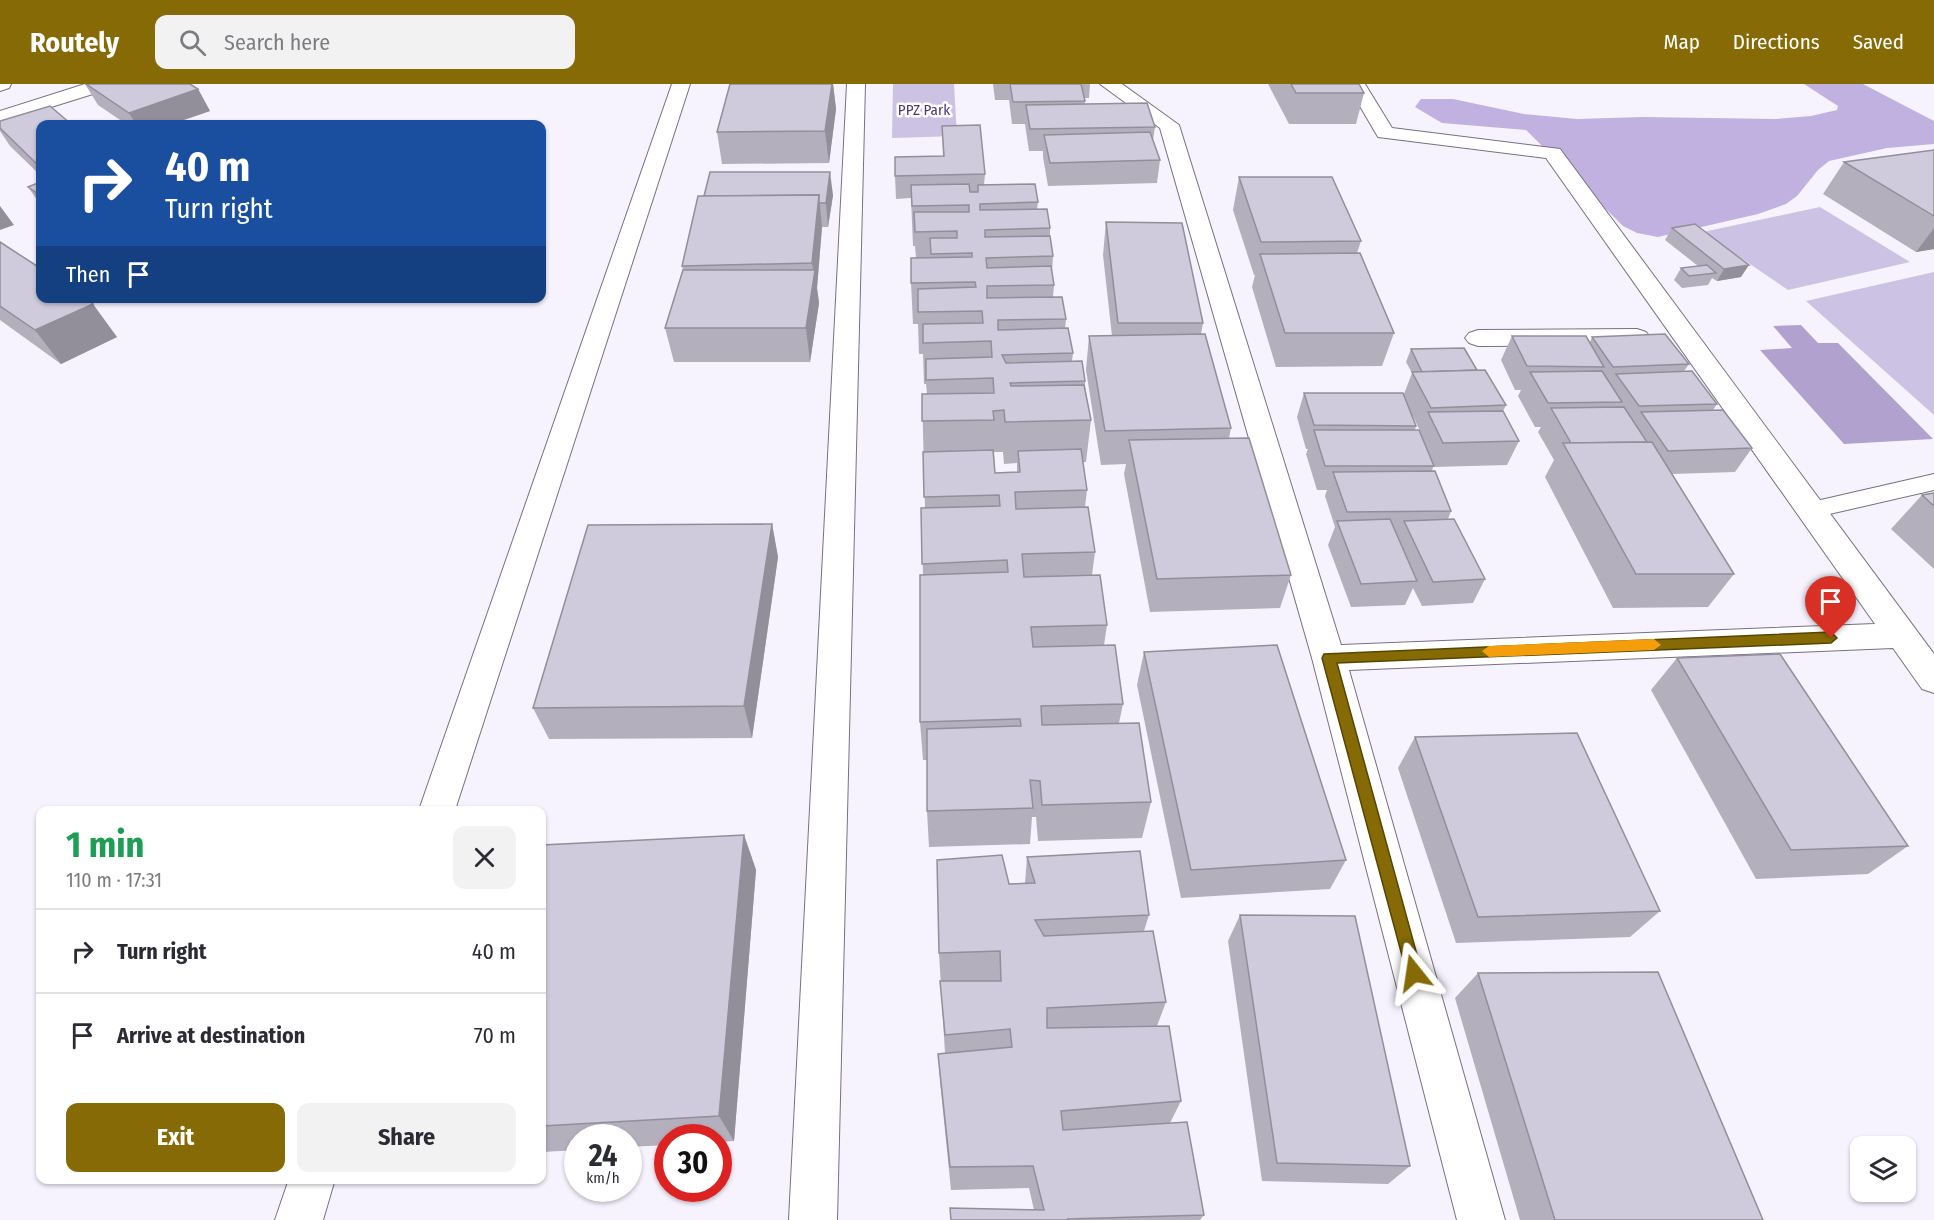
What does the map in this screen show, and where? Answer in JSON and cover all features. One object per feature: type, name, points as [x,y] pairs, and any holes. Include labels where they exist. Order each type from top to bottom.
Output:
[{"type":"street","points":[[0,117],[105,84]]},
{"type":"street","points":[[437,806],[681,84]]},
{"type":"street","points":[[813,1220],[856,84]]},
{"type":"street","points":[[1109,84],[1169,125],[1329,658],[1480,1220]]},
{"type":"street","points":[[1356,84],[1385,133],[1552,153],[1934,680]]},
{"type":"street","points":[[1478,338],[1686,337]]},
{"type":"street","points":[[1329,658],[1902,635]]},
{"type":"street","points":[[298,1220],[310,1184]]},
{"type":"lane","points":[[1812,510],[1934,482]]},
{"type":"green space","name":"PPZ Park","points":[[893,84],[954,84],[957,136],[892,138]]},
{"type":"green space","points":[[1820,207],[1910,262],[1788,290],[1703,232]]},
{"type":"green space","points":[[1934,272],[1934,415],[1806,301]]},
{"type":"shaded area","points":[[1804,84],[1863,84],[1934,121],[1934,144],[1887,148],[1829,161],[1818,170],[1797,196],[1786,204],[1758,214],[1658,237],[1637,233],[1623,226],[1526,130],[1442,123],[1415,107],[1421,99],[1453,99],[1524,114],[1577,119],[1642,117],[1776,119],[1811,116],[1837,110],[1838,106]]},
{"type":"shaded area","points":[[1801,325],[1818,343],[1838,343],[1933,439],[1844,444],[1760,350],[1792,348],[1773,326]]},
{"type":"building","points":[[86,84],[190,84],[198,89],[129,113]]},
{"type":"building","points":[[730,84],[832,84],[825,131],[717,132]]},
{"type":"building","points":[[1010,84],[1081,84],[1085,101],[1013,102]]},
{"type":"building","points":[[1291,84],[1359,84],[1364,93],[1296,93]]},
{"type":"building","points":[[1147,103],[1155,127],[1030,129],[1026,105]]},
{"type":"building","points":[[50,106],[66,120],[36,120],[36,163],[0,128],[0,121]]},
{"type":"building","points":[[980,125],[985,174],[895,176],[895,157],[944,156],[942,126]]},
{"type":"building","points":[[1150,132],[1160,160],[1050,163],[1044,135]]},
{"type":"building","points":[[1934,150],[1934,216],[1844,162]]},
{"type":"building","points":[[710,172],[830,172],[826,203],[819,203],[819,195],[704,196]]},
{"type":"building","points":[[1239,177],[1332,177],[1361,241],[1261,242]]},
{"type":"building","points":[[36,184],[36,192],[28,187]]},
{"type":"building","points":[[969,184],[970,192],[978,192],[978,185],[1035,184],[1038,202],[980,204],[980,210],[1047,209],[1050,228],[985,230],[985,237],[1050,236],[1053,256],[986,258],[987,268],[1051,266],[1054,285],[987,286],[987,298],[1062,297],[1066,319],[998,320],[998,330],[1068,328],[1073,353],[1002,355],[1006,363],[1082,361],[1085,381],[1010,383],[1011,386],[1084,385],[1091,420],[1005,422],[1004,410],[993,411],[994,420],[922,421],[922,394],[994,393],[993,378],[926,380],[926,359],[992,357],[991,341],[923,343],[923,324],[983,323],[982,311],[918,312],[918,289],[976,287],[975,282],[911,283],[911,258],[972,257],[972,253],[931,254],[930,238],[957,238],[957,231],[915,232],[914,212],[969,212],[969,205],[912,206],[911,185]]},
{"type":"building","points":[[819,195],[812,263],[682,266],[698,196]]},
{"type":"building","points":[[1106,222],[1182,223],[1203,323],[1118,323]]},
{"type":"building","points":[[1695,224],[1749,265],[1724,269],[1672,228]]},
{"type":"building","points":[[0,242],[36,265],[36,303],[93,304],[35,330],[0,306]]},
{"type":"building","points":[[1360,253],[1394,333],[1285,333],[1260,254]]},
{"type":"building","points":[[1707,265],[1716,273],[1689,276],[1681,268]]},
{"type":"building","points":[[683,270],[815,270],[806,328],[665,328]]},
{"type":"building","points":[[1205,334],[1231,428],[1105,431],[1089,336]]},
{"type":"building","points":[[1665,334],[1689,364],[1613,367],[1592,337]]},
{"type":"building","points":[[1512,336],[1586,336],[1604,367],[1527,366]]},
{"type":"building","points":[[1464,348],[1477,370],[1422,372],[1411,349]]},
{"type":"building","points":[[1485,370],[1506,405],[1431,408],[1412,372]]},
{"type":"building","points":[[1602,371],[1622,402],[1548,403],[1530,372]]},
{"type":"building","points":[[1692,371],[1717,404],[1639,406],[1616,374]]},
{"type":"building","points":[[1304,393],[1403,393],[1416,426],[1314,425]]},
{"type":"building","points":[[1624,407],[1647,442],[1571,443],[1551,408]]},
{"type":"building","points":[[1723,410],[1752,448],[1668,451],[1641,412]]},
{"type":"building","points":[[1503,411],[1519,441],[1443,443],[1428,412]]},
{"type":"building","points":[[1314,430],[1419,430],[1434,466],[1325,466]]},
{"type":"building","points":[[1249,438],[1291,575],[1157,579],[1129,440]]},
{"type":"building","points":[[1652,442],[1734,574],[1636,574],[1563,443]]},
{"type":"building","points":[[1081,449],[1087,490],[1015,492],[1016,509],[1088,507],[1095,552],[1022,554],[1024,577],[1100,575],[1107,625],[1031,627],[1033,647],[1115,645],[1123,704],[1041,706],[1042,725],[1139,723],[1151,802],[1042,805],[1040,781],[1030,780],[1033,808],[927,811],[927,729],[1021,726],[1020,719],[920,722],[920,575],[1008,572],[1007,560],[922,564],[921,508],[1000,506],[999,495],[924,497],[923,452],[993,450],[995,473],[1020,472],[1018,451]]},
{"type":"building","points":[[1435,471],[1451,511],[1347,512],[1333,472]]},
{"type":"building","points":[[1934,493],[1934,506],[1922,495]]},
{"type":"building","points":[[1390,519],[1417,581],[1361,584],[1337,521]]},
{"type":"building","points":[[1454,519],[1485,579],[1433,582],[1404,521]]},
{"type":"building","points":[[772,524],[744,706],[533,708],[588,525]]},
{"type":"building","points":[[1277,645],[1346,860],[1191,870],[1144,652]]},
{"type":"building","points":[[1780,654],[1908,846],[1791,850],[1677,658]]},
{"type":"building","points":[[1577,733],[1660,911],[1478,917],[1415,737]]},
{"type":"building","points":[[744,835],[719,1116],[546,1126],[546,845]]},
{"type":"building","points":[[1140,851],[1149,915],[1035,920],[1044,936],[1153,931],[1166,1002],[1047,1008],[1047,1028],[1169,1026],[1181,1101],[1061,1111],[1063,1130],[1187,1122],[1204,1215],[1068,1220],[951,1220],[950,1208],[1044,1210],[1033,1166],[950,1167],[938,1054],[1012,1047],[1010,1029],[945,1035],[940,981],[1001,981],[1000,951],[939,953],[937,860],[1002,855],[1009,884],[1035,883],[1027,857]]},
{"type":"building","points":[[1240,915],[1355,916],[1410,1166],[1277,1163]]},
{"type":"building","points":[[1658,972],[1763,1220],[1555,1220],[1478,973]]},
{"type":"slow traffic","points":[[1489,651],[1654,645]]},
{"type":"route","points":[[1414,973],[1329,658],[1831,638]]}]
